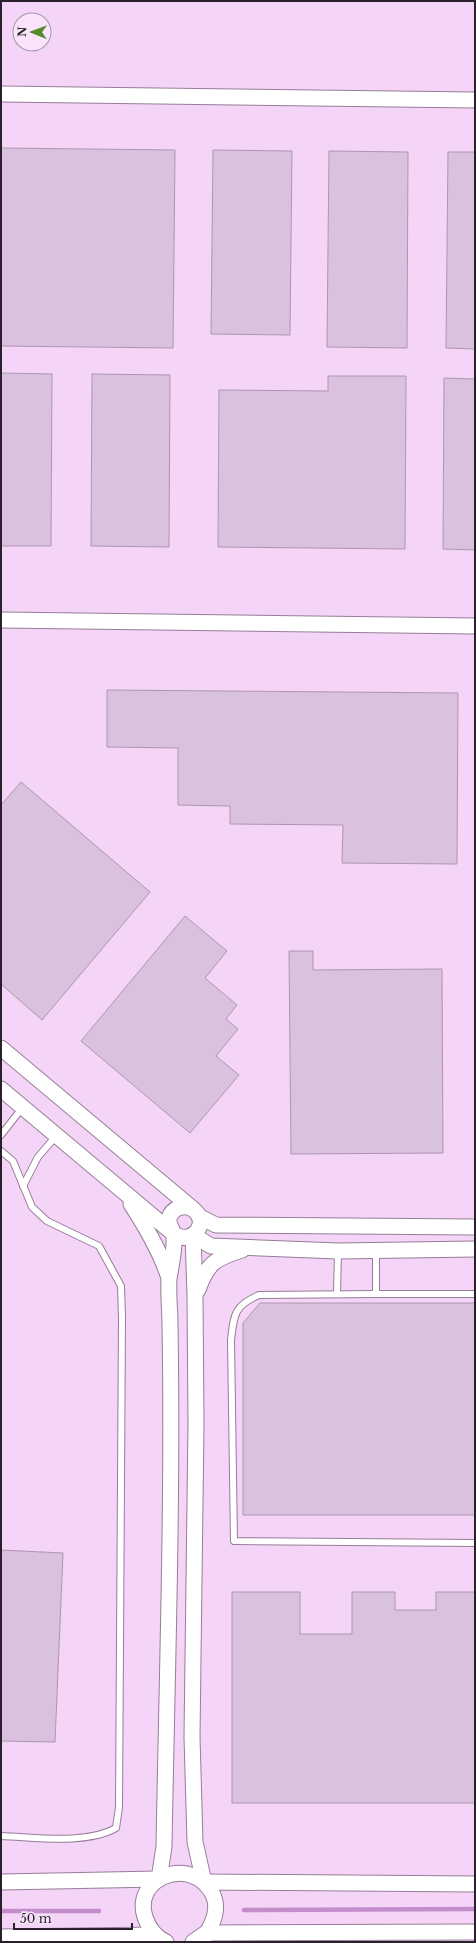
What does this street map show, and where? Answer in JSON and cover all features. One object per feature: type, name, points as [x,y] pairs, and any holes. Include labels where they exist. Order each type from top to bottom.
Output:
[{"type":"street","points":[[1,94],[475,100]]},
{"type":"street","points":[[1,620],[475,626]]},
{"type":"street","points":[[1,1048],[197,1213],[199,1228],[193,1236],[196,1424],[192,1737],[195,1842],[204,1882]]},
{"type":"street","points":[[1,1089],[174,1234],[183,1238],[193,1236],[211,1246],[338,1251],[475,1249]]},
{"type":"street","points":[[123,1192],[149,1231],[161,1255],[169,1280]]},
{"type":"street","points":[[159,1940],[148,1925],[144,1913],[144,1901],[149,1889],[158,1879],[164,1847],[171,1399],[169,1280],[174,1234],[169,1225],[171,1215],[174,1210],[184,1206],[216,1225],[475,1227]]},
{"type":"street","points":[[195,1296],[203,1273],[214,1261],[252,1247]]},
{"type":"street","points":[[1,1882],[158,1879],[169,1874],[182,1872],[193,1875],[204,1882],[211,1891],[215,1904],[215,1913],[212,1924],[204,1938]]},
{"type":"street","points":[[204,1882],[475,1884]]},
{"type":"street","points":[[193,1942],[204,1938],[475,1932]]},
{"type":"street","points":[[1,1937],[159,1940]]},
{"type":"lane","points":[[1,1135],[23,1107]]},
{"type":"lane","points":[[23,1186],[38,1157],[57,1135]]},
{"type":"lane","points":[[1,1151],[13,1161],[32,1207],[47,1221],[99,1246],[120,1286],[122,1326],[119,1807],[116,1828],[105,1834],[69,1838],[1,1836]]},
{"type":"lane","points":[[338,1251],[338,1294]]},
{"type":"lane","points":[[376,1251],[376,1294]]},
{"type":"lane","points":[[475,1294],[259,1295],[244,1302],[234,1318],[231,1340],[234,1541],[475,1543]]},
{"type":"shaded area","points":[[1,1],[475,1],[475,1942],[1,1942]]},
{"type":"building","points":[[1,148],[175,150],[173,348],[1,346]]},
{"type":"building","points":[[213,150],[292,151],[290,335],[211,334]]},
{"type":"building","points":[[329,151],[408,152],[407,348],[327,347]]},
{"type":"building","points":[[448,152],[475,152],[475,349],[446,348]]},
{"type":"building","points":[[1,373],[52,374],[51,546],[1,546]]},
{"type":"building","points":[[92,374],[170,375],[169,547],[91,546]]},
{"type":"building","points":[[328,376],[406,376],[405,549],[218,547],[219,390],[328,391]]},
{"type":"building","points":[[444,378],[475,379],[475,550],[443,549]]},
{"type":"building","points":[[107,690],[458,693],[457,864],[342,863],[343,825],[230,824],[230,806],[178,805],[178,748],[107,747]]},
{"type":"building","points":[[21,782],[150,892],[42,1020],[1,984],[1,805]]},
{"type":"building","points":[[185,916],[227,951],[205,978],[237,1005],[226,1019],[238,1029],[216,1056],[239,1075],[190,1133],[81,1041]]},
{"type":"building","points":[[289,951],[313,951],[313,970],[442,969],[443,1153],[291,1154]]},
{"type":"building","points":[[260,1303],[475,1303],[475,1515],[243,1515],[243,1323]]},
{"type":"building","points":[[1,1550],[63,1553],[55,1742],[1,1741]]},
{"type":"building","points":[[232,1592],[300,1592],[300,1634],[352,1634],[352,1592],[395,1592],[395,1610],[436,1610],[436,1592],[475,1592],[475,1803],[232,1803]]},
{"type":"waterway","points":[[244,1910],[475,1909]]},
{"type":"waterway","points":[[1,1911],[99,1911]]}]
